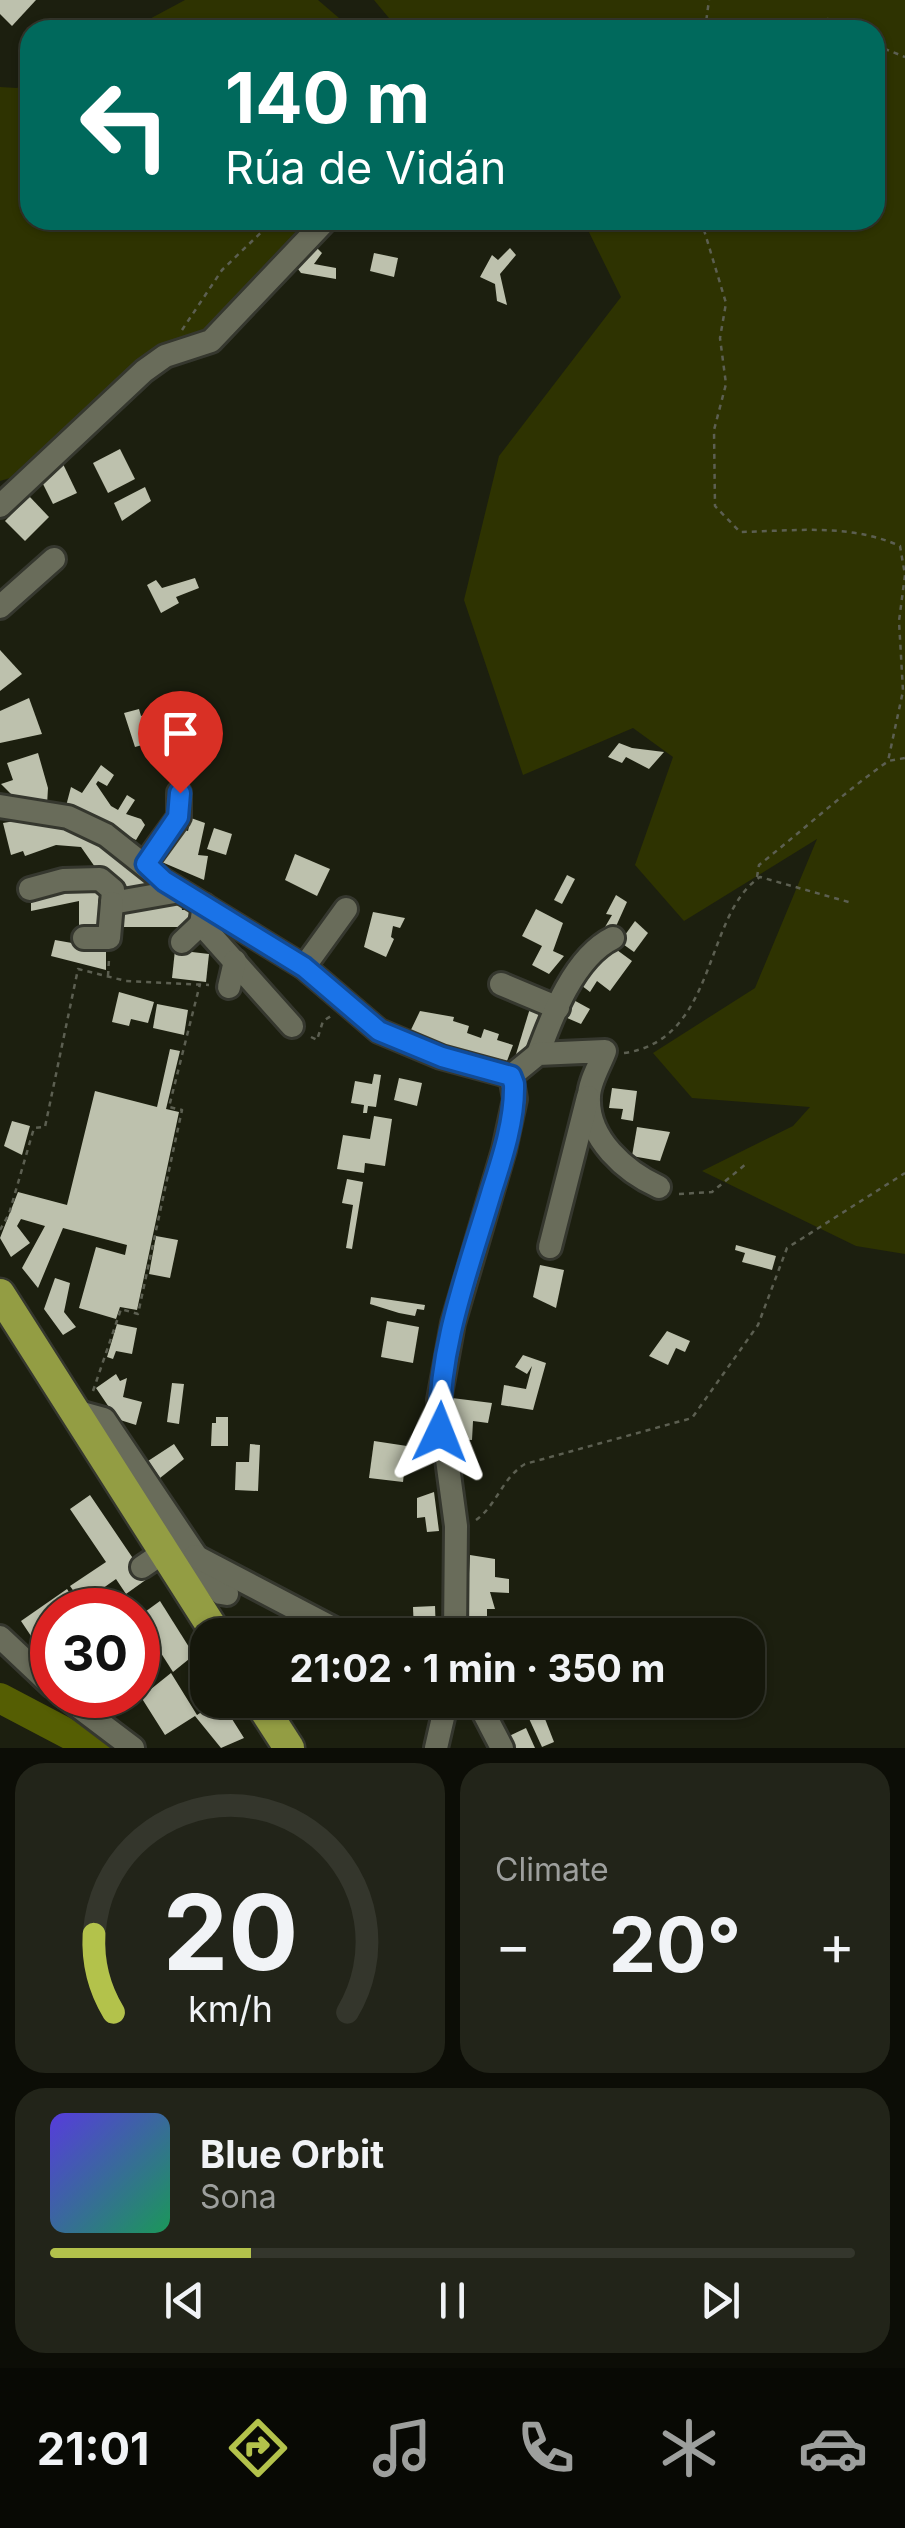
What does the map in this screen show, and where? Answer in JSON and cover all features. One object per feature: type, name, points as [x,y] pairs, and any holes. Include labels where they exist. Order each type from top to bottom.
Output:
[{"type":"main road","points":[[0,1294],[84,1401],[167,1558],[206,1618]]},
{"type":"main road","points":[[270,1718],[289,1748]]},
{"type":"street","points":[[0,506],[52,452],[164,356],[210,340],[316,230]]},
{"type":"street","points":[[0,608],[54,559]]},
{"type":"street","points":[[146,864],[178,817],[180,793]]},
{"type":"street","points":[[0,806],[68,817],[106,835],[146,864],[203,914],[235,961],[292,1026]]},
{"type":"street","points":[[30,888],[63,880],[100,879],[114,890],[109,938],[84,938]]},
{"type":"street","points":[[112,904],[180,891]]},
{"type":"street","points":[[304,967],[346,909]]},
{"type":"street","points":[[182,942],[203,914]]},
{"type":"street","points":[[203,914],[304,967],[379,1031],[442,1057],[511,1076]]},
{"type":"street","points":[[511,1076],[538,1054],[558,1008],[587,960],[613,938]]},
{"type":"street","points":[[230,987],[235,961]]},
{"type":"street","points":[[501,984],[558,1008]]},
{"type":"street","points":[[538,1054],[605,1051],[588,1093],[550,1246]]},
{"type":"street","points":[[454,1618],[456,1526],[439,1400],[453,1323],[504,1150],[514,1099],[511,1076]]},
{"type":"street","points":[[588,1093],[596,1122],[617,1161],[630,1174],[659,1187]]},
{"type":"street","points":[[167,1558],[227,1594]]},
{"type":"street","points":[[167,1558],[306,1618]]},
{"type":"street","points":[[0,1637],[30,1665]]},
{"type":"street","points":[[93,1718],[133,1748]]},
{"type":"street","points":[[436,1748],[443,1718]]},
{"type":"street","points":[[487,1718],[502,1748]]},
{"type":"path","points":[[164,356],[222,270],[264,230]]},
{"type":"path","points":[[704,230],[726,303],[720,338],[726,384],[714,430],[715,506],[740,532],[824,529],[875,535],[900,546],[905,575],[899,621],[902,691],[888,760]]},
{"type":"path","points":[[645,1049],[677,1025],[696,999],[727,927],[757,879],[759,865],[888,760],[905,758]]},
{"type":"path","points":[[757,879],[772,879],[852,903]]},
{"type":"path","points":[[0,1230],[10,1214],[34,1128],[45,1127],[78,969],[126,981],[200,984],[168,1107],[182,1110],[138,1314],[120,1309],[84,1401]]},
{"type":"path","points":[[292,1026],[317,1040],[323,1021],[355,1009]]},
{"type":"path","points":[[659,1187],[701,1196],[727,1183],[746,1164]]},
{"type":"path","points":[[456,1526],[473,1523],[487,1512],[508,1478],[526,1464],[692,1418],[758,1325],[787,1248],[905,1173]]},
{"type":"green space","points":[[185,0],[318,0],[341,20],[148,20]]},
{"type":"green space","points":[[374,0],[905,0],[905,1254],[856,1246],[702,1171],[793,1126],[810,1107],[692,1098],[653,1053],[755,988],[817,839],[684,921],[635,865],[673,757],[633,728],[523,775],[464,600],[499,456],[621,297],[588,230],[885,230],[885,20],[391,20]]},
{"type":"green space","points":[[20,86],[20,230],[300,230],[276,290],[231,340],[153,354],[20,475],[0,481],[0,87]]},
{"type":"building","points":[[0,0],[36,0],[12,26],[0,14]]},
{"type":"building","points":[[317,248],[322,253],[314,264],[336,268],[336,279],[301,273],[295,265]]},
{"type":"building","points":[[510,248],[516,255],[500,274],[507,305],[497,301],[495,284],[480,277],[492,255],[498,260]]},
{"type":"building","points":[[374,253],[398,258],[394,277],[370,271]]},
{"type":"building","points":[[120,449],[135,479],[108,493],[93,463]]},
{"type":"building","points":[[63,464],[77,493],[53,504],[39,476]]},
{"type":"building","points":[[145,487],[151,501],[122,521],[114,503]]},
{"type":"building","points":[[29,496],[49,517],[25,541],[5,521]]},
{"type":"building","points":[[195,578],[199,588],[176,597],[179,603],[161,613],[147,585],[156,580],[162,588]]},
{"type":"building","points":[[0,650],[22,674],[0,691]]},
{"type":"building","points":[[29,698],[42,734],[0,743],[0,711]]},
{"type":"building","points":[[139,709],[141,716],[159,711],[167,738],[135,747],[124,713]]},
{"type":"building","points":[[619,743],[664,752],[649,769],[626,757],[622,763],[608,757]]},
{"type":"building","points":[[38,753],[48,788],[47,805],[17,800],[1,784],[13,780],[7,763]]},
{"type":"building","points":[[101,765],[114,775],[107,786],[98,781],[96,784],[111,806],[118,810],[127,795],[135,800],[126,814],[141,819],[145,825],[136,840],[66,806],[71,787],[82,793]]},
{"type":"building","points":[[44,816],[87,828],[156,880],[150,896],[123,891],[124,887],[91,876],[95,867],[81,847],[56,845],[25,856],[23,851],[11,855],[3,823]]},
{"type":"building","points":[[191,818],[205,823],[198,855],[208,856],[204,880],[164,863],[161,869],[152,863],[178,828],[188,831]]},
{"type":"building","points":[[214,828],[232,834],[226,855],[207,849]]},
{"type":"building","points":[[295,854],[330,869],[317,896],[285,880]]},
{"type":"building","points":[[567,875],[575,879],[562,904],[554,900]]},
{"type":"building","points":[[102,886],[108,931],[79,928],[79,901],[31,911],[31,890]]},
{"type":"building","points":[[616,895],[627,902],[613,933],[605,927],[612,915],[606,914]]},
{"type":"building","points":[[181,901],[182,910],[190,910],[191,902],[196,927],[121,927],[122,906]]},
{"type":"building","points":[[536,909],[563,923],[553,951],[564,956],[549,974],[532,965],[542,946],[522,936]]},
{"type":"building","points":[[373,912],[405,918],[400,928],[393,926],[394,939],[386,957],[364,947]]},
{"type":"building","points":[[635,921],[648,933],[634,952],[620,942]]},
{"type":"building","points":[[55,940],[106,949],[106,970],[51,956]]},
{"type":"building","points":[[606,942],[632,961],[610,991],[597,981],[590,992],[577,982]]},
{"type":"building","points":[[175,950],[209,954],[206,982],[172,978]]},
{"type":"building","points":[[119,992],[154,1002],[148,1023],[131,1019],[129,1026],[112,1022]]},
{"type":"building","points":[[568,997],[590,1009],[581,1024],[558,1014]]},
{"type":"building","points":[[157,1004],[188,1010],[184,1035],[153,1028]]},
{"type":"building","points":[[531,1005],[547,1010],[526,1055],[513,1064]]},
{"type":"building","points":[[420,1011],[454,1017],[453,1021],[469,1026],[467,1033],[481,1038],[484,1029],[499,1034],[497,1040],[513,1045],[507,1061],[408,1036]]},
{"type":"building","points":[[170,1049],[180,1051],[166,1109],[179,1112],[137,1310],[120,1307],[116,1319],[79,1308],[96,1247],[125,1255],[127,1245],[63,1228],[38,1288],[22,1268],[45,1226],[21,1219],[17,1226],[30,1243],[11,1257],[0,1238],[18,1192],[67,1205],[95,1091],[157,1107]]},
{"type":"building","points":[[374,1074],[381,1075],[376,1107],[368,1106],[367,1113],[363,1113],[364,1105],[351,1103],[355,1081],[372,1084]]},
{"type":"building","points":[[399,1078],[422,1083],[417,1106],[394,1100]]},
{"type":"building","points":[[612,1088],[637,1091],[633,1121],[621,1119],[623,1109],[609,1108]]},
{"type":"building","points":[[374,1116],[392,1119],[385,1166],[365,1163],[364,1173],[337,1169],[343,1135],[370,1139]]},
{"type":"building","points":[[12,1121],[30,1126],[22,1155],[4,1146]]},
{"type":"building","points":[[637,1127],[670,1132],[660,1161],[632,1156]]},
{"type":"building","points":[[347,1179],[363,1182],[352,1249],[346,1248],[353,1205],[342,1203]]},
{"type":"building","points":[[156,1236],[178,1240],[170,1278],[149,1274]]},
{"type":"building","points":[[736,1245],[776,1256],[772,1270],[742,1262],[745,1253],[735,1250]]},
{"type":"building","points":[[540,1265],[564,1270],[556,1308],[533,1297]]},
{"type":"building","points":[[55,1278],[70,1283],[64,1312],[76,1327],[63,1335],[44,1309]]},
{"type":"building","points":[[371,1297],[425,1305],[424,1310],[417,1309],[415,1316],[370,1304]]},
{"type":"building","points":[[387,1321],[419,1327],[413,1363],[381,1357]]},
{"type":"building","points":[[117,1324],[137,1328],[132,1354],[116,1351],[113,1359],[107,1357]]},
{"type":"building","points":[[667,1331],[690,1341],[685,1352],[676,1348],[668,1365],[649,1356]]},
{"type":"building","points":[[523,1355],[546,1363],[533,1410],[501,1405],[504,1385],[526,1389],[532,1366],[527,1374],[515,1367]]},
{"type":"building","points":[[116,1374],[120,1381],[127,1378],[123,1397],[142,1402],[136,1425],[117,1419],[96,1388]]},
{"type":"building","points":[[172,1383],[184,1384],[179,1424],[167,1422]]},
{"type":"building","points":[[452,1398],[492,1403],[488,1423],[473,1421],[472,1440],[451,1439]]},
{"type":"building","points":[[216,1417],[228,1417],[228,1446],[211,1446]]},
{"type":"building","points":[[374,1441],[407,1446],[403,1482],[369,1478]]},
{"type":"building","points":[[174,1444],[184,1459],[160,1478],[148,1461]]},
{"type":"building","points":[[250,1444],[260,1445],[258,1491],[235,1490],[236,1462],[249,1462]]},
{"type":"building","points":[[434,1492],[439,1531],[427,1532],[425,1517],[417,1518],[417,1498]]},
{"type":"building","points":[[90,1495],[147,1579],[134,1588],[122,1588],[116,1579],[103,1588],[71,1588],[106,1562],[70,1509]]},
{"type":"building","points":[[470,1555],[495,1559],[495,1577],[509,1579],[509,1593],[490,1592],[495,1609],[487,1609],[487,1618],[466,1618]]},
{"type":"building","points":[[160,1601],[190,1649],[190,1658],[173,1672],[160,1652]]},
{"type":"building","points":[[435,1606],[435,1618],[413,1618],[413,1607]]},
{"type":"building","points":[[30,1615],[30,1634],[21,1621]]},
{"type":"building","points":[[171,1673],[190,1704],[192,1718],[165,1735],[154,1718],[160,1718],[160,1682]]},
{"type":"building","points":[[197,1718],[231,1718],[244,1738],[221,1748]]},
{"type":"building","points":[[529,1718],[545,1718],[554,1742],[542,1747]]},
{"type":"building","points":[[526,1728],[535,1748],[512,1748],[507,1737]]},
{"type":"waterway","points":[[0,1698],[95,1748]]},
{"type":"route","points":[[180,793],[178,817],[146,864],[164,881],[304,967],[379,1031],[442,1057],[511,1076],[514,1099],[504,1150],[453,1323],[439,1400],[440,1432]]}]
